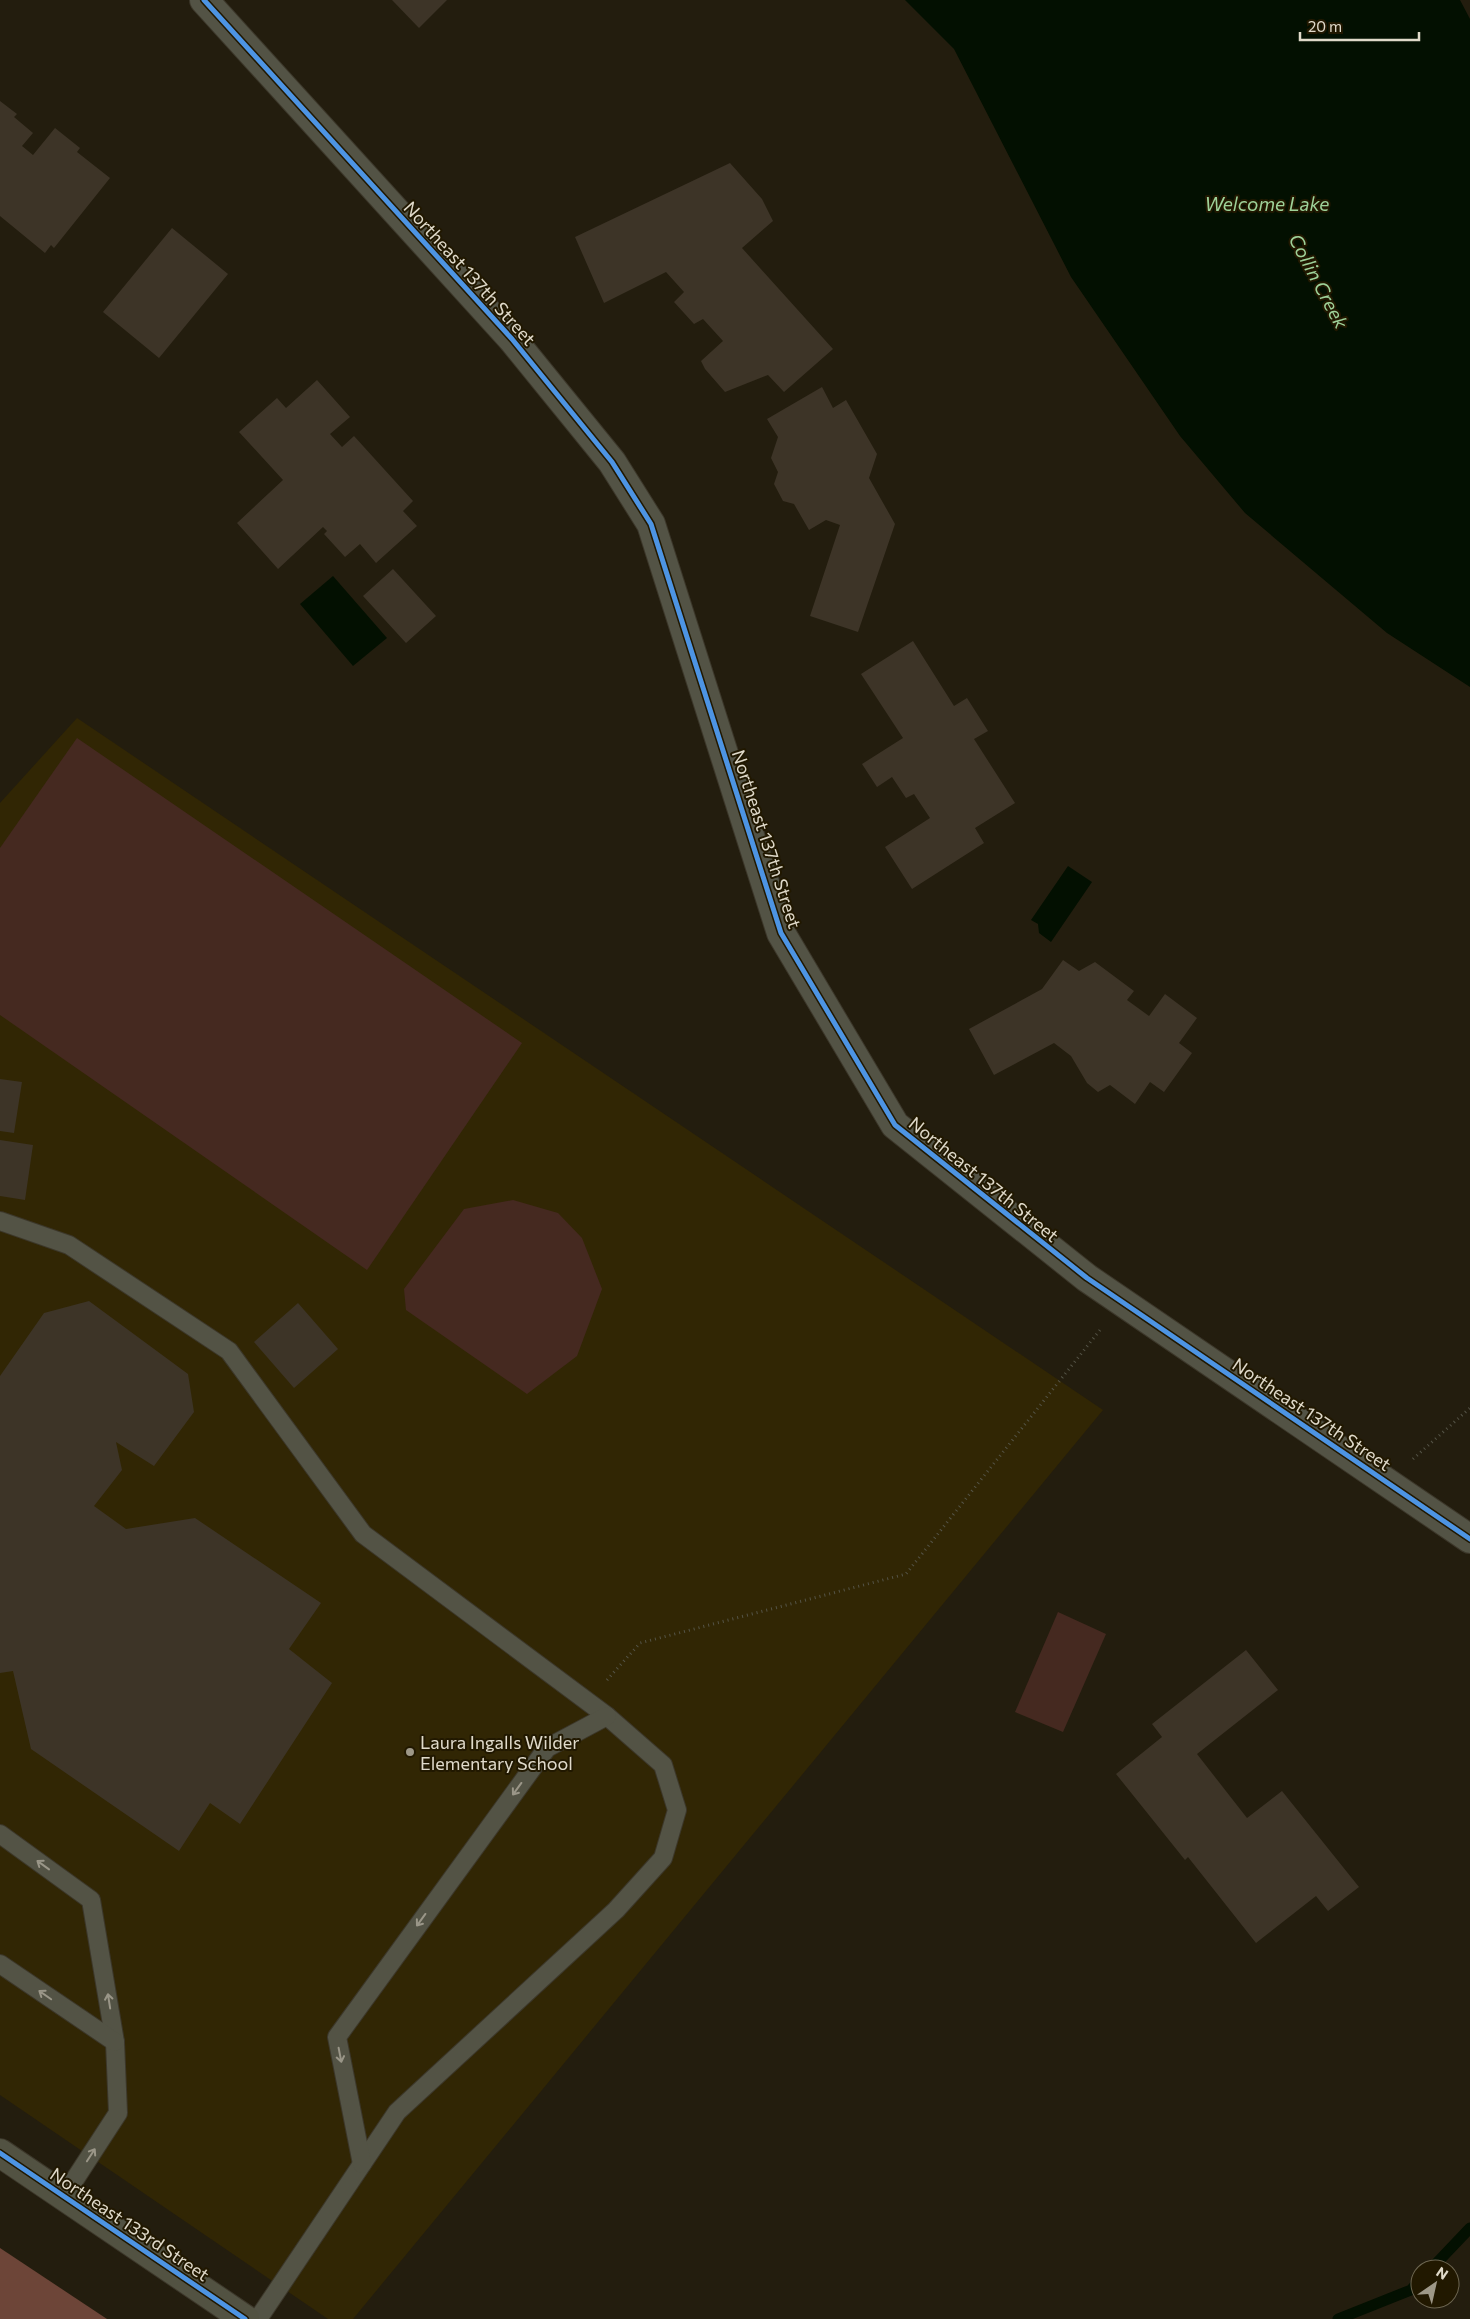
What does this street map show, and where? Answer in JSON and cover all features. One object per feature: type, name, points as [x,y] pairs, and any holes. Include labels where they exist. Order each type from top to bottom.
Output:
[{"type":"street","name":"Northeast 137th Street","points":[[204,0],[512,339],[612,462],[652,524],[781,933],[895,1126],[1087,1278],[1470,1539]]},
{"type":"street","name":"Northeast 133rd Street","points":[[0,2152],[245,2319]]},
{"type":"lane","points":[[0,1221],[69,1245],[229,1351],[363,1534],[607,1716],[663,1765],[677,1810],[664,1858],[616,1910],[398,2112],[258,2319]]},
{"type":"lane","points":[[362,2164],[337,2037],[547,1748],[607,1716]]},
{"type":"lane","points":[[0,1834],[91,1900],[115,2042],[118,2113],[64,2196]]},
{"type":"lane","points":[[0,1964],[115,2042]]},
{"type":"path","points":[[588,1702],[640,1643],[906,1574],[1122,1302]]},
{"type":"path","points":[[1388,1482],[1470,1408]]},
{"type":"shaded area","name":"Laura Ingalls Wilder Elementary School","points":[[77,718],[1103,1410],[353,2319],[328,2319],[0,2095],[0,803]]},
{"type":"shaded area","points":[[77,738],[522,1043],[367,1270],[0,1015],[0,848]]},
{"type":"shaded area","points":[[513,1200],[558,1213],[582,1238],[602,1289],[577,1356],[527,1394],[406,1310],[404,1289],[464,1209]]},
{"type":"shaded area","points":[[1058,1612],[1106,1634],[1063,1732],[1015,1712]]},
{"type":"shaded area","points":[[0,2248],[107,2319],[0,2319]]},
{"type":"water","name":"Welcome Lake","points":[[905,0],[1460,0],[1470,19],[1470,687],[1387,633],[1245,513],[1180,436],[1071,277],[954,49]]},
{"type":"water","points":[[333,576],[387,638],[353,666],[300,604]]},
{"type":"water","points":[[1068,866],[1092,882],[1051,942],[1039,933],[1038,924],[1031,920]]},
{"type":"building","points":[[392,0],[447,0],[419,28]]},
{"type":"building","points":[[0,101],[17,114],[14,117],[33,133],[22,146],[33,155],[55,128],[80,148],[77,152],[110,178],[54,248],[51,245],[45,253],[0,216]]},
{"type":"building","points":[[730,163],[762,199],[773,221],[742,248],[833,349],[784,392],[768,375],[725,392],[705,369],[701,361],[723,341],[703,319],[694,324],[674,302],[684,292],[666,272],[604,303],[575,237]]},
{"type":"building","points":[[172,228],[228,274],[159,358],[103,312]]},
{"type":"building","points":[[317,380],[350,417],[330,434],[342,447],[354,436],[413,501],[403,511],[417,526],[376,563],[360,544],[345,557],[324,534],[327,531],[323,527],[278,569],[237,523],[283,480],[239,432],[277,398],[286,408]]},
{"type":"building","points":[[822,387],[833,408],[846,400],[877,454],[869,478],[895,524],[858,632],[810,616],[840,525],[826,520],[809,530],[794,504],[783,501],[774,484],[778,472],[771,458],[778,437],[767,419]]},
{"type":"building","points":[[393,569],[436,616],[406,643],[363,596]]},
{"type":"building","points":[[913,641],[954,706],[967,698],[988,731],[974,739],[1015,803],[975,828],[984,843],[912,889],[885,847],[930,818],[914,794],[906,798],[892,777],[877,787],[862,764],[903,738],[861,674]]},
{"type":"building","points":[[1063,960],[1079,971],[1095,962],[1134,991],[1127,1000],[1149,1016],[1165,994],[1197,1018],[1179,1043],[1192,1053],[1164,1092],[1150,1082],[1135,1104],[1110,1085],[1098,1092],[1087,1083],[1071,1056],[1054,1043],[994,1075],[969,1029],[1042,989]]},
{"type":"building","points":[[0,1079],[22,1082],[14,1133],[0,1131]]},
{"type":"building","points":[[0,1140],[33,1145],[25,1200],[0,1196]]},
{"type":"building","points":[[89,1301],[188,1374],[194,1412],[154,1466],[116,1442],[122,1470],[94,1506],[126,1529],[195,1518],[321,1603],[289,1649],[332,1683],[240,1824],[210,1803],[179,1851],[31,1749],[13,1671],[0,1673],[0,1376],[44,1313]]},
{"type":"building","points":[[298,1303],[338,1349],[294,1388],[254,1342]]},
{"type":"building","points":[[1246,1650],[1278,1690],[1197,1754],[1247,1818],[1282,1791],[1359,1887],[1328,1911],[1316,1896],[1256,1943],[1188,1857],[1185,1860],[1116,1774],[1162,1737],[1152,1724]]},
{"type":"waterway","name":"Collin Creek","points":[[1441,2259],[1470,2228]]},
{"type":"waterway","name":"Collin Creek","points":[[1338,2319],[1410,2290]]},
{"type":"cycle path","points":[[204,0],[512,339],[612,462],[651,524],[781,933],[895,1125],[1087,1278],[1470,1539]]},
{"type":"cycle path","points":[[0,2153],[245,2319]]},
{"type":"place","name":"Laura Ingalls Wilder Elementary School","points":[[410,1752]]}]
